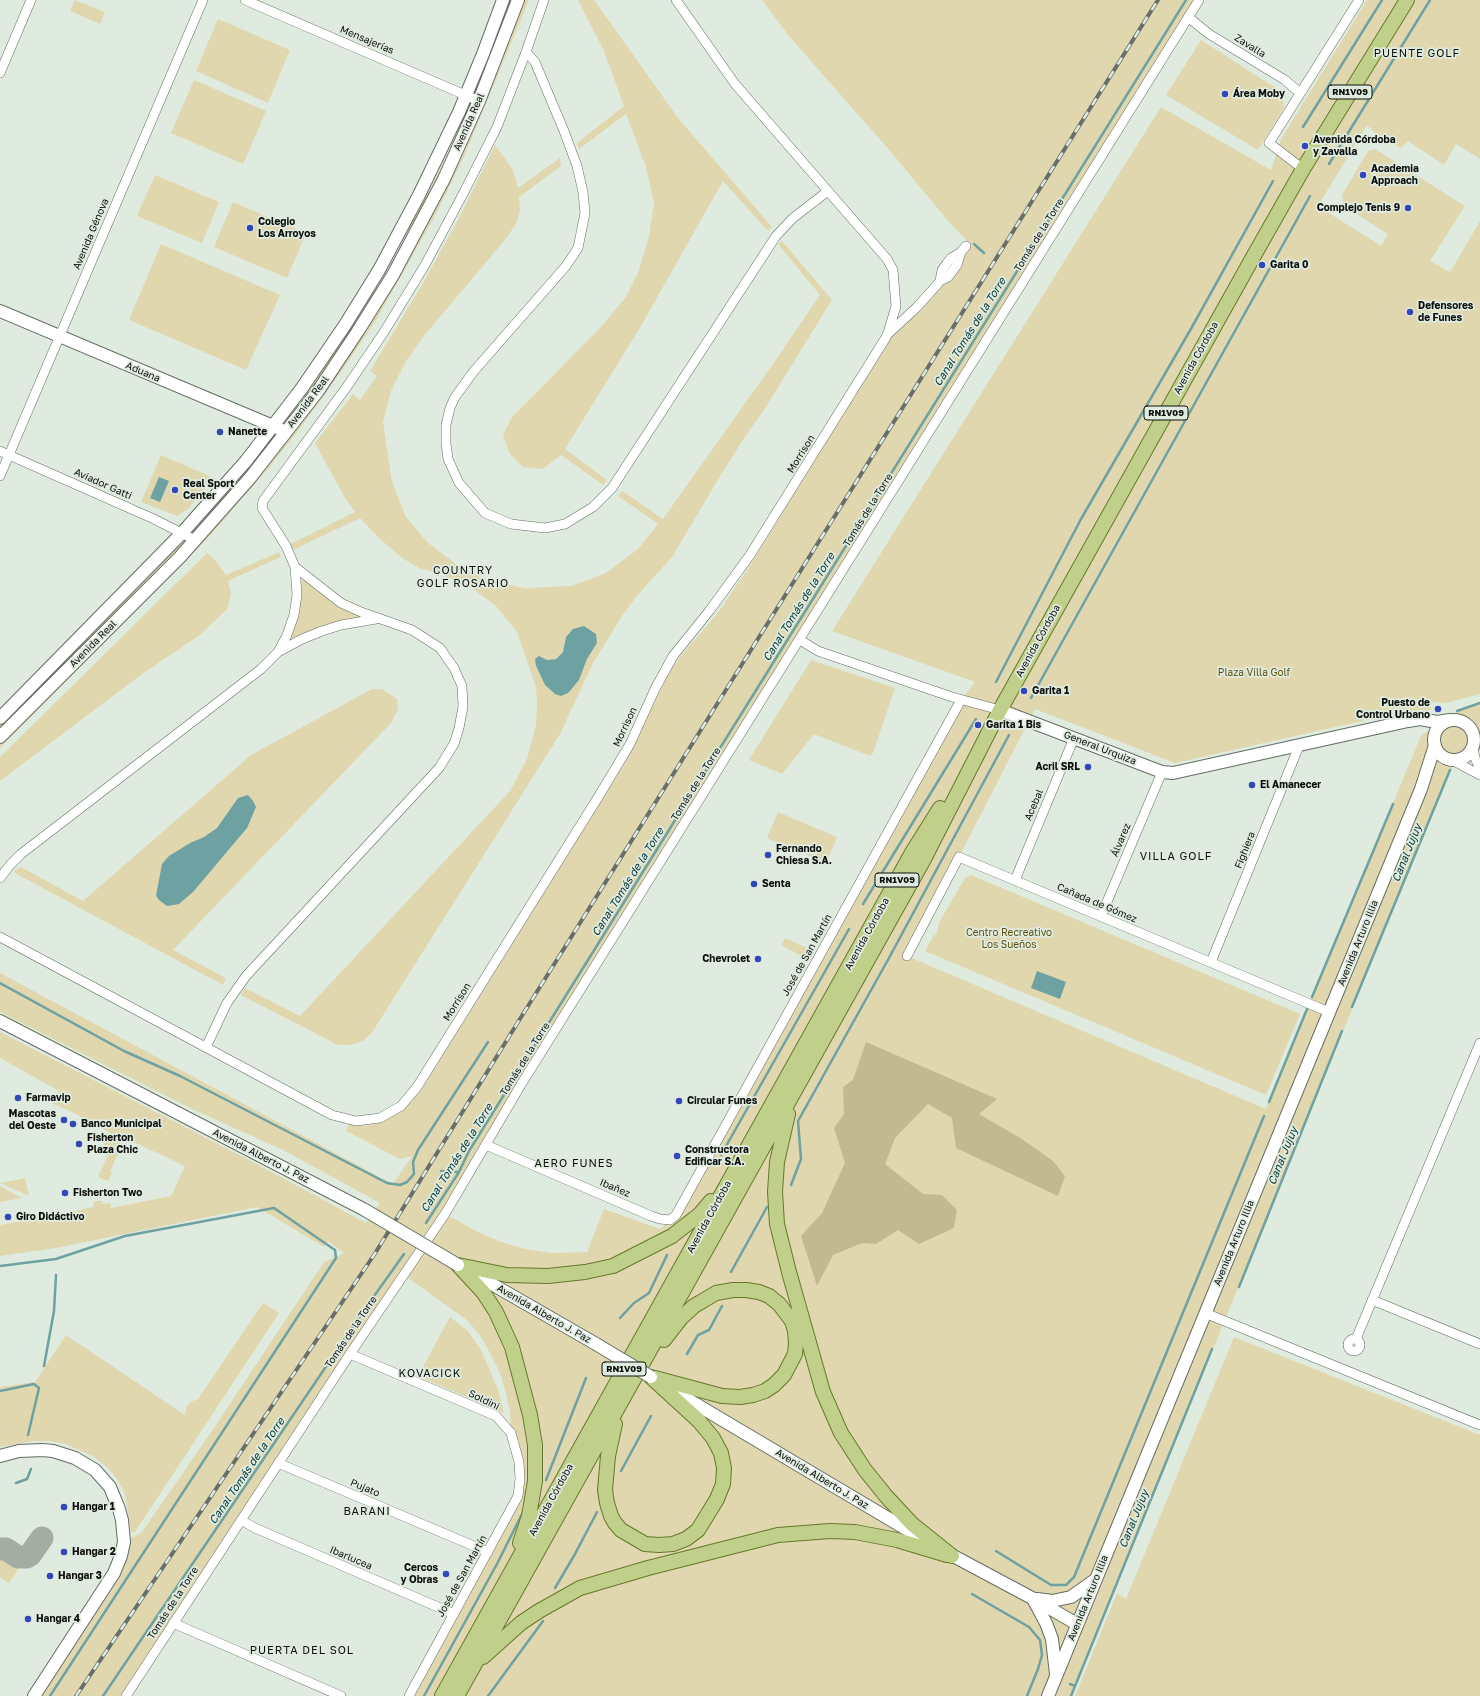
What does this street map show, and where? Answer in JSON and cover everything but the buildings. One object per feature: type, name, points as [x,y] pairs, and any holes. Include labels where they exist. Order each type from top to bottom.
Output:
[{"type":"main road","name":"Avenida Real","points":[[0,718],[182,533],[246,461],[302,388],[378,270],[426,182],[466,95],[503,0]]},
{"type":"main road","name":"Avenida Real","points":[[0,738],[180,557],[250,478],[323,384],[393,275],[444,179],[479,101],[518,0]]},
{"type":"main road","name":"Avenida Córdoba","points":[[442,1696],[913,851],[982,742],[1303,169],[1406,0]]},
{"type":"main road","name":"Aduana","points":[[0,311],[286,432]]},
{"type":"main road","name":"General Urquiza","points":[[1000,710],[1162,772],[1173,773],[1420,719],[1437,722],[1450,720]]},
{"type":"main road","points":[[1434,743],[1438,728],[1450,720],[1480,723]]},
{"type":"main road","points":[[1410,721],[1417,722],[1427,730],[1440,755],[1452,761],[1466,758],[1476,742],[1472,730],[1463,722]]},
{"type":"main road","name":"Avenida Córdoba","points":[[457,1696],[924,859],[982,742]]},
{"type":"main road","name":"Avenida Arturo Illia","points":[[1048,1696],[1421,789],[1434,743]]},
{"type":"main road","name":"Avenida Arturo Illia","points":[[1421,789],[1434,770],[1441,764],[1452,761]]},
{"type":"main road","name":"Avenida Alberto J. Paz","points":[[0,1021],[365,1210],[596,1344],[952,1556],[1032,1598],[1077,1624]]},
{"type":"main road","points":[[796,1088],[785,1126],[777,1162],[775,1192],[777,1224],[788,1272],[823,1392],[841,1433],[865,1470],[886,1496],[912,1524],[952,1556]]},
{"type":"main road","points":[[458,1265],[507,1275],[548,1276],[585,1272],[614,1266],[672,1236],[700,1214],[738,1167]]},
{"type":"main road","points":[[458,1265],[483,1292],[496,1312],[512,1347],[535,1445],[535,1480],[529,1516],[511,1572]]},
{"type":"main road","points":[[644,1362],[681,1318],[694,1306],[716,1294],[732,1290],[758,1292],[770,1296],[779,1304],[792,1321],[796,1343],[795,1354],[784,1375],[774,1385],[765,1391],[746,1396],[722,1396],[651,1377]]},
{"type":"main road","points":[[622,1401],[613,1432],[606,1475],[605,1490],[611,1516],[621,1530],[645,1544],[673,1544],[686,1539],[698,1530],[717,1499],[723,1484],[724,1468],[721,1453],[713,1438],[699,1421],[651,1377]]},
{"type":"main road","points":[[0,1456],[19,1451],[42,1450],[64,1454],[85,1464],[103,1478],[110,1487],[122,1520],[124,1542],[121,1556],[114,1572],[34,1696]]},
{"type":"main road","points":[[474,1666],[521,1623],[580,1588],[648,1568],[751,1541],[778,1535],[802,1532],[855,1532],[897,1540],[952,1556]]},
{"type":"main road","points":[[1032,1598],[1052,1601],[1062,1600],[1071,1597],[1096,1579]]},
{"type":"main road","points":[[1032,1598],[1046,1623],[1052,1639],[1056,1676]]},
{"type":"street","points":[[0,73],[31,0]]},
{"type":"street","name":"Avenida Génova","points":[[0,476],[203,0]]},
{"type":"street","name":"Mensajerías","points":[[245,0],[479,101]]},
{"type":"street","points":[[278,652],[287,635],[294,615],[297,595],[295,567],[286,546],[262,508],[263,501],[346,388],[384,332],[425,265],[497,127],[544,0]]},
{"type":"street","points":[[526,52],[535,62],[577,166],[583,192],[585,213],[578,248],[566,266],[474,371],[455,397],[450,408],[446,426],[446,444],[448,459],[459,483],[485,513],[511,524],[545,528],[565,524],[593,507],[612,488],[776,236],[793,218],[828,191],[735,84],[676,0]]},
{"type":"street","name":"Tomás de la Torre","points":[[126,1696],[350,1354],[445,1214],[522,1083],[1199,0]]},
{"type":"street","points":[[1303,169],[1269,143],[1359,0]]},
{"type":"street","name":"Zavalla","points":[[1188,17],[1209,34],[1285,80],[1300,93]]},
{"type":"street","name":"Morrison","points":[[828,191],[887,259],[893,270],[896,306],[888,334]]},
{"type":"street","name":"Morrison","points":[[0,937],[332,1115],[356,1121],[374,1119],[389,1114],[400,1106],[417,1087],[627,750],[654,689],[673,656],[710,610],[750,555],[888,334],[916,308],[940,281],[942,270],[947,263],[963,249]]},
{"type":"street","points":[[896,306],[911,309],[916,308]]},
{"type":"street","name":"Aviador Gatti","points":[[0,451],[154,519],[195,540]]},
{"type":"street","points":[[206,1047],[227,1003],[246,976],[439,768],[454,744],[460,728],[463,707],[462,686],[454,668],[440,648],[412,630],[377,618],[341,602],[312,582],[295,567]]},
{"type":"street","points":[[0,878],[21,854],[261,669],[278,652],[302,639],[322,631],[341,625],[377,618]]},
{"type":"street","name":"General Urquiza","points":[[800,640],[818,651],[961,700],[1000,710]]},
{"type":"street","name":"José de San Martín","points":[[670,1220],[676,1215],[682,1206],[707,1158],[961,700]]},
{"type":"street","name":"Acebal","points":[[1015,880],[1074,738]]},
{"type":"street","points":[[1476,742],[1475,758],[1480,769]]},
{"type":"street","name":"Fighiera","points":[[1211,962],[1299,746]]},
{"type":"street","points":[[1452,761],[1480,775]]},
{"type":"street","name":"Álvarez","points":[[1101,916],[1162,772]]},
{"type":"street","name":"Cañada de Gómez","points":[[907,956],[960,857],[1329,1012]]},
{"type":"street","points":[[1356,1338],[1480,1043]]},
{"type":"street","name":"Ibañez","points":[[486,1145],[651,1216],[670,1220]]},
{"type":"street","points":[[1372,1300],[1480,1344]]},
{"type":"street","points":[[1205,1313],[1480,1425]]},
{"type":"street","name":"Soldini","points":[[350,1354],[496,1416],[511,1434],[519,1462]]},
{"type":"street","name":"José de San Martín","points":[[408,1696],[518,1496],[520,1479],[519,1462]]},
{"type":"street","name":"Pujato","points":[[278,1463],[488,1552]]},
{"type":"street","name":"Ibarlucea","points":[[241,1520],[255,1528],[454,1614]]},
{"type":"street","points":[[173,1624],[341,1696]]},
{"type":"green space","points":[[75,0],[105,12],[100,24],[70,11]]},
{"type":"green space","points":[[507,0],[516,0],[478,93],[474,91]]},
{"type":"green space","points":[[518,0],[529,0],[463,159],[435,216],[375,322],[343,369],[299,430],[267,470],[209,537],[0,748],[0,737],[121,617],[286,432],[417,231]]},
{"type":"green space","points":[[578,0],[594,0],[678,118],[772,227],[768,231],[723,181],[641,326],[565,449],[607,480],[603,485],[561,455],[543,469],[523,467],[510,454],[503,435],[512,417],[601,327],[626,297],[638,273],[649,236],[654,203],[646,167],[626,114],[579,149],[577,143],[624,106],[604,51]]},
{"type":"green space","name":"Plaza Villa Golf","points":[[762,0],[1199,0],[445,1214],[480,1233],[501,1242],[525,1249],[552,1253],[587,1252],[604,1209],[660,1229],[670,1220],[961,700],[975,682],[832,631],[1161,107],[1271,170],[1281,139],[1367,0],[1480,0],[1480,159],[1456,144],[1444,165],[1408,141],[1401,148],[1376,134],[1367,125],[1318,206],[1381,246],[1388,234],[1344,206],[1342,195],[1368,151],[1375,149],[1465,206],[1430,261],[1450,272],[1480,221],[1480,694],[1446,703],[1431,702],[1431,710],[1398,713],[1175,763],[1035,709],[907,956],[1266,1109],[1421,736],[1457,711],[1480,703],[1480,747],[1450,770],[1071,1696],[409,1696],[518,1496],[520,1479],[511,1433],[510,1413],[506,1393],[500,1373],[481,1337],[468,1321],[404,1275],[126,1696],[34,1696],[105,1588],[124,1542],[142,1532],[216,1425],[324,1262],[344,1253],[328,1241],[324,1247],[257,1207],[56,1248],[0,1256],[0,1225],[93,1207],[94,1201],[102,1201],[103,1204],[110,1203],[111,1208],[171,1196],[185,1166],[125,1138],[110,1172],[112,1173],[108,1181],[98,1177],[108,1155],[100,1152],[109,1132],[101,1128],[103,1124],[91,1119],[89,1123],[82,1120],[80,1116],[52,1103],[59,1091],[0,1058],[0,1032],[253,1162],[366,1223],[380,1203],[283,1150],[192,1109],[0,1012],[0,973],[393,1184],[412,1156],[400,1159],[346,1131],[349,1124],[365,1126],[379,1123],[393,1116],[408,1106],[424,1086],[625,763],[671,669],[717,614],[751,564],[893,333],[909,318],[970,244],[948,221],[891,152],[788,35]]},
{"type":"green space","points":[[218,19],[290,50],[268,103],[196,71]]},
{"type":"green space","name":"Área Moby","points":[[1201,40],[1282,92],[1284,108],[1258,150],[1166,95]]},
{"type":"green space","points":[[194,80],[266,111],[243,164],[171,133]]},
{"type":"green space","points":[[468,102],[473,106],[413,232],[408,230],[377,285],[381,287],[343,347],[289,421],[285,417],[425,191],[429,193],[456,137],[452,135]]},
{"type":"green space","points":[[495,145],[513,170],[518,188],[560,158],[561,166],[519,197],[520,211],[516,224],[504,241],[423,337],[406,361],[391,391],[383,422],[392,482],[406,517],[427,542],[456,564],[487,581],[525,588],[571,586],[606,573],[638,549],[658,524],[618,496],[622,491],[663,519],[820,295],[778,244],[782,241],[832,300],[764,410],[748,432],[719,478],[672,557],[636,597],[622,616],[593,663],[560,734],[373,1031],[363,1041],[351,1045],[338,1045],[241,995],[245,988],[300,1016],[510,791],[527,759],[536,725],[536,687],[517,632],[496,606],[473,589],[441,574],[419,568],[402,558],[379,538],[360,518],[293,550],[291,544],[355,512],[345,498],[315,443],[353,394],[360,400],[377,376],[370,371],[423,283],[460,216]],"holes":[[[566,637],[597,643],[587,659],[579,680],[555,694],[545,685],[536,667],[539,656],[547,660],[556,659],[563,652]]]},
{"type":"green space","points":[[155,175],[219,202],[202,243],[137,216]]},
{"type":"green space","points":[[233,202],[306,233],[287,278],[214,247]]},
{"type":"green space","points":[[161,244],[280,295],[246,370],[129,320]]},
{"type":"green space","points":[[274,432],[279,436],[202,524],[200,520]]},
{"type":"green space","name":"Real Sport Center","points":[[161,455],[214,478],[189,508],[177,516],[141,502]]},
{"type":"green space","points":[[178,544],[181,546],[181,549],[0,732],[0,722]]},
{"type":"green space","points":[[279,552],[281,557],[228,581],[231,594],[227,609],[200,635],[142,674],[0,781],[0,757],[207,553],[215,560],[226,575]]},
{"type":"green space","points":[[300,580],[305,580],[322,594],[360,618],[293,639],[290,636]]},
{"type":"green space","points":[[811,660],[895,688],[873,753],[870,756],[814,734],[782,774],[749,760]]},
{"type":"green space","points":[[372,689],[382,689],[397,699],[398,709],[391,723],[173,950],[226,978],[223,985],[13,872],[21,867],[83,901],[251,755]],"holes":[[[232,806],[247,828],[194,891],[156,896],[159,883],[190,843],[204,837],[217,828],[228,815]]]},
{"type":"green space","points":[[778,812],[837,837],[826,863],[767,838]]},
{"type":"green space","name":"Centro Recreativo Los Sueños","points":[[971,875],[1300,1014],[1266,1095],[925,951],[934,935],[936,935],[940,921],[965,878]]},
{"type":"green space","points":[[785,938],[814,951],[809,960],[781,945]]},
{"type":"green space","points":[[25,1178],[29,1196],[0,1183]]},
{"type":"green space","points":[[0,1186],[22,1198],[0,1202]]},
{"type":"green space","points":[[263,1303],[279,1313],[135,1532],[131,1532],[125,1494],[117,1479],[107,1467],[93,1456],[65,1444],[49,1441],[34,1441],[0,1447],[0,1387],[35,1382],[66,1335],[185,1415],[186,1408],[190,1402],[198,1399]]},
{"type":"green space","points":[[450,1317],[468,1331],[481,1350],[498,1389],[504,1413],[418,1376]]},
{"type":"green space","points":[[1234,1337],[1480,1435],[1480,1696],[1075,1696],[1117,1593],[1126,1599]]},
{"type":"green space","points":[[4,1556],[20,1567],[9,1583],[0,1577],[0,1557]]},
{"type":"shaded area","points":[[866,1042],[997,1099],[979,1114],[1022,1139],[1053,1161],[1065,1176],[1058,1196],[956,1148],[952,1118],[928,1104],[895,1138],[885,1164],[923,1194],[942,1195],[957,1210],[954,1228],[919,1244],[898,1230],[876,1244],[862,1243],[833,1255],[817,1286],[801,1236],[822,1213],[845,1163],[834,1128],[844,1114],[843,1087],[853,1080]]},
{"type":"water","points":[[159,477],[169,481],[160,502],[150,498]]},
{"type":"water","points":[[584,626],[596,634],[597,643],[587,659],[579,680],[568,693],[561,696],[555,694],[545,685],[536,666],[535,659],[539,656],[547,660],[556,659],[563,652],[566,637],[573,629]]},
{"type":"water","points":[[248,795],[256,807],[247,828],[194,891],[179,904],[167,906],[159,900],[156,896],[162,864],[169,856],[190,843],[204,837],[217,828],[238,798]]},
{"type":"water","points":[[1037,971],[1066,982],[1060,999],[1031,988]]},
{"type":"waterway","name":"Canal Tomás de la Torre","points":[[426,1223],[459,1172],[469,1151],[1186,0]]},
{"type":"waterway","points":[[1303,127],[1382,0]]},
{"type":"waterway","points":[[1329,164],[1430,0]]},
{"type":"waterway","points":[[996,682],[1081,519],[1192,327],[1273,181]]},
{"type":"waterway","points":[[1031,698],[1310,196]]},
{"type":"waterway","points":[[974,244],[984,253]]},
{"type":"waterway","points":[[1457,711],[1480,703]]},
{"type":"waterway","points":[[863,904],[976,719]]},
{"type":"waterway","points":[[791,1185],[801,1159],[798,1121],[889,958],[1009,735]]},
{"type":"waterway","name":"Canal Jujuy","points":[[1352,1007],[1450,770]]},
{"type":"waterway","points":[[1312,997],[1393,804]]},
{"type":"waterway","points":[[721,1155],[849,929]]},
{"type":"waterway","points":[[0,983],[124,1051],[180,1076],[387,1183],[400,1185],[407,1182],[414,1174],[413,1162],[418,1150],[488,1042]]},
{"type":"waterway","points":[[1269,1102],[1307,1009]]},
{"type":"waterway","name":"Canal Jujuy","points":[[1239,1287],[1342,1031]]},
{"type":"waterway","points":[[996,1551],[1051,1585],[1066,1585],[1074,1577],[1264,1116]]},
{"type":"waterway","points":[[441,1171],[459,1172]]},
{"type":"waterway","points":[[731,1272],[767,1207]]},
{"type":"waterway","points":[[0,1266],[56,1259],[125,1236],[274,1208],[335,1250],[336,1258],[50,1696]]},
{"type":"waterway","name":"Canal Tomás de la Torre","points":[[103,1696],[367,1306],[404,1254]]},
{"type":"waterway","points":[[620,1318],[634,1303],[649,1293],[667,1255]]},
{"type":"waterway","points":[[44,1366],[54,1311],[56,1275]]},
{"type":"waterway","points":[[687,1354],[698,1335],[709,1330],[722,1306]]},
{"type":"waterway","name":"Canal Jujuy","points":[[1071,1696],[1212,1349]]},
{"type":"waterway","points":[[546,1480],[586,1378]]},
{"type":"waterway","points":[[0,1391],[34,1384],[39,1388],[28,1435]]},
{"type":"waterway","points":[[621,1471],[651,1416]]},
{"type":"waterway","points":[[16,1483],[27,1479],[31,1469]]},
{"type":"waterway","points":[[424,1696],[497,1564],[524,1510]]},
{"type":"waterway","points":[[555,1588],[597,1512]]},
{"type":"waterway","points":[[972,1594],[1029,1627],[1040,1640],[1042,1655],[1027,1696]]},
{"type":"waterway","points":[[488,1696],[543,1621]]},
{"type":"waterway","name":"Canal Jujuy","points":[[1070,1684],[1075,1686]]},
{"type":"taxiway","points":[[0,1549],[6,1549],[18,1557],[27,1557],[42,1538]]},
{"type":"railway","points":[[76,1696],[374,1255],[523,1014],[1158,0]]},
{"type":"place","name":"Área Moby","points":[[1225,94]]},
{"type":"place","name":"Avenida Córdoba y Zavalla","points":[[1305,146]]},
{"type":"place","name":"Academia Approach","points":[[1363,175]]},
{"type":"place","name":"Complejo Tenis 9","points":[[1408,208]]},
{"type":"place","name":"Colegio Los Arroyos","points":[[250,228]]},
{"type":"place","name":"Garita 0","points":[[1262,265]]},
{"type":"place","name":"Defensores de Funes","points":[[1410,312]]},
{"type":"place","name":"Nanette","points":[[220,432]]},
{"type":"place","name":"Real Sport Center","points":[[175,490]]},
{"type":"place","name":"Garita 1","points":[[1024,691]]},
{"type":"place","name":"Puesto de Control Urbano","points":[[1438,709]]},
{"type":"place","name":"Garita 1 Bis","points":[[978,725]]},
{"type":"place","name":"Acril SRL","points":[[1088,767]]},
{"type":"place","name":"El Amanecer","points":[[1252,785]]},
{"type":"place","name":"Fernando Chiesa S.A.","points":[[768,855]]},
{"type":"place","name":"Senta","points":[[754,884]]},
{"type":"place","name":"Chevrolet","points":[[758,959]]},
{"type":"place","name":"Farmavip","points":[[18,1098]]},
{"type":"place","name":"Circular Funes","points":[[679,1101]]},
{"type":"place","name":"Mascotas del Oeste","points":[[64,1120]]},
{"type":"place","name":"Banco Municipal","points":[[73,1124]]},
{"type":"place","name":"Fisherton Plaza Chic","points":[[79,1144]]},
{"type":"place","name":"Constructora Edificar S.A.","points":[[677,1156]]},
{"type":"place","name":"Fisherton Two","points":[[65,1193]]},
{"type":"place","name":"Giro Didáctivo","points":[[8,1217]]},
{"type":"place","name":"Hangar 1","points":[[64,1507]]},
{"type":"place","name":"Hangar 2","points":[[64,1552]]},
{"type":"place","name":"Cercos y Obras","points":[[446,1574]]},
{"type":"place","name":"Hangar 3","points":[[50,1576]]},
{"type":"place","name":"Hangar 4","points":[[28,1619]]},
{"type":"district","name":"PUENTE GOLF","points":[[1417,54]]},
{"type":"district","name":"COUNTRY GOLF ROSARIO","points":[[463,577]]},
{"type":"district","name":"VILLA GOLF","points":[[1176,857]]},
{"type":"district","name":"AERO FUNES","points":[[574,1164]]},
{"type":"district","name":"KOVACICK","points":[[430,1374]]},
{"type":"district","name":"BARANI","points":[[367,1512]]},
{"type":"district","name":"PUERTA DEL SOL","points":[[302,1651]]}]
